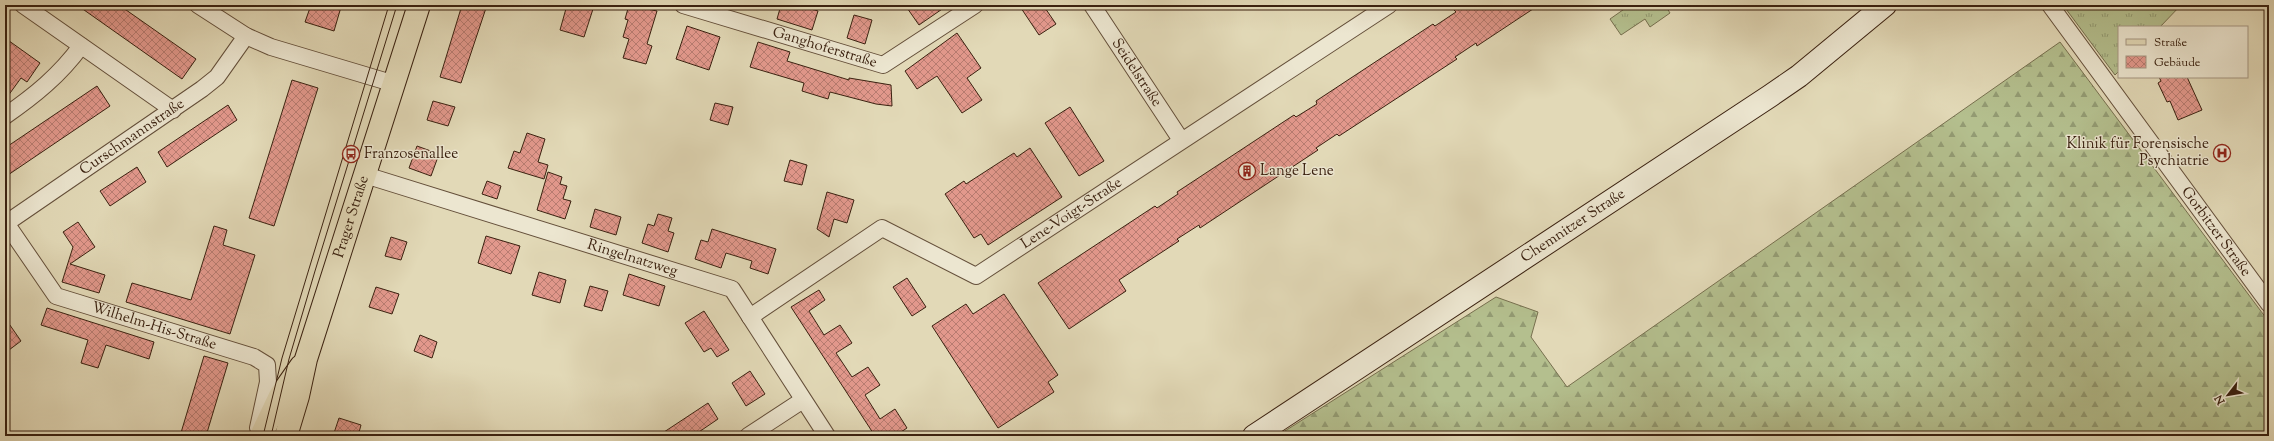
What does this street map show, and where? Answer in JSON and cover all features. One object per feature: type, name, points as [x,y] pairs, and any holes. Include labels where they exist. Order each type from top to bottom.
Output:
[{"type":"main road","name":"Prager Straße","points":[[286,436],[298,396],[306,359],[419,5]]},
{"type":"main road","name":"Chemnitzer Straße","points":[[1254,436],[1770,96],[1798,76],[1885,5]]},
{"type":"main road","name":"Prager Straße","points":[[261,436],[280,396],[306,359]]},
{"type":"street","points":[[23,5],[173,110]]},
{"type":"street","points":[[198,5],[246,36],[302,57],[395,84]]},
{"type":"street","name":"Ganghoferstraße","points":[[684,5],[883,65],[975,5]]},
{"type":"street","name":"Seidelstraße","points":[[1092,5],[1181,140]]},
{"type":"street","name":"Lene-Voigt-Straße","points":[[750,317],[882,228],[976,276],[1388,5]]},
{"type":"street","name":"Gorbitzer Straße","points":[[2050,5],[2269,304]]},
{"type":"street","name":"Curschmannstraße","points":[[6,224],[173,110],[216,77],[246,36]]},
{"type":"street","points":[[5,116],[37,94],[71,60],[80,46]]},
{"type":"street","name":"Ringelnatzweg","points":[[365,175],[732,289],[827,436]]},
{"type":"street","name":"Wilhelm-His-Straße","points":[[6,224],[56,296],[254,357],[266,365],[268,382],[258,436]]},
{"type":"street","points":[[748,436],[803,400]]},
{"type":"green space","points":[[1630,5],[1636,5],[1638,8],[1643,5],[1665,5],[1670,13],[1650,27],[1645,19],[1621,35],[1610,19]]},
{"type":"green space","points":[[2063,5],[2181,5],[2161,26],[2118,26],[2118,72],[2115,75]]},
{"type":"green space","points":[[2060,42],[2269,322],[2269,436],[1277,436],[1496,297],[1538,312],[1531,337],[1567,387]]},
{"type":"building","points":[[77,5],[119,5],[196,59],[182,79]]},
{"type":"building","points":[[311,5],[333,5],[341,7],[334,31],[305,22]]},
{"type":"building","points":[[462,5],[487,5],[461,83],[440,77]]},
{"type":"building","points":[[567,5],[579,5],[593,9],[584,37],[560,30]]},
{"type":"building","points":[[629,5],[657,11],[647,44],[652,46],[646,64],[623,58],[629,39],[623,37],[628,20],[625,19]]},
{"type":"building","points":[[781,5],[809,5],[808,8],[818,11],[812,30],[777,19]]},
{"type":"building","points":[[905,5],[948,5],[919,25]]},
{"type":"building","points":[[1019,5],[1043,5],[1056,24],[1039,35]]},
{"type":"building","name":"Lange Lene","points":[[1462,5],[1539,5],[1477,46],[1476,43],[1455,57],[1457,59],[1339,136],[1337,134],[1316,148],[1318,150],[1200,228],[1199,225],[1177,239],[1179,241],[1119,280],[1126,291],[1069,329],[1038,283],[1155,206],[1157,208],[1178,194],[1177,192],[1294,115],[1296,117],[1317,104],[1316,101],[1433,24],[1435,26],[1456,12],[1454,10]]},
{"type":"building","points":[[854,15],[872,20],[865,44],[847,38]]},
{"type":"building","points":[[687,26],[720,37],[709,70],[676,59]]},
{"type":"building","points":[[957,33],[981,68],[967,78],[982,100],[962,113],[937,76],[917,89],[905,71]]},
{"type":"building","points":[[5,38],[40,63],[27,82],[21,78],[5,100]]},
{"type":"building","points":[[758,42],[790,52],[787,61],[849,80],[849,78],[891,85],[892,106],[876,104],[830,92],[828,99],[802,91],[804,83],[750,67]]},
{"type":"building","points":[[2160,78],[2187,78],[2202,110],[2178,120],[2170,101],[2167,102],[2158,83],[2161,81]]},
{"type":"building","points":[[292,80],[318,88],[274,226],[249,218]]},
{"type":"building","points":[[97,86],[110,106],[5,177],[5,148]]},
{"type":"building","points":[[433,101],[455,107],[448,126],[427,120]]},
{"type":"building","points":[[715,103],[733,107],[728,125],[710,120]]},
{"type":"building","points":[[228,105],[237,120],[167,167],[158,152]]},
{"type":"building","points":[[1070,107],[1104,161],[1079,176],[1045,123]]},
{"type":"building","points":[[527,133],[545,139],[538,162],[548,165],[544,179],[508,168],[514,151],[520,153]]},
{"type":"building","points":[[417,146],[439,154],[431,176],[409,168]]},
{"type":"building","points":[[1030,148],[1062,197],[988,245],[981,234],[974,238],[945,194],[964,181],[966,184],[1014,153],[1017,157]]},
{"type":"building","points":[[790,160],[807,165],[802,185],[784,181]]},
{"type":"building","points":[[137,167],[146,182],[110,206],[100,191]]},
{"type":"building","points":[[548,172],[562,177],[560,184],[567,186],[563,199],[571,201],[565,219],[537,210]]},
{"type":"building","points":[[487,181],[501,186],[497,199],[482,194]]},
{"type":"building","points":[[827,192],[854,200],[847,223],[834,219],[829,237],[817,229]]},
{"type":"building","points":[[595,209],[621,217],[616,235],[590,227]]},
{"type":"building","points":[[658,214],[672,218],[668,231],[674,233],[668,252],[642,243],[648,224],[654,226]]},
{"type":"building","points":[[78,222],[95,247],[70,264],[105,275],[99,293],[62,282],[73,247],[63,232]]},
{"type":"building","points":[[214,226],[227,230],[223,245],[255,255],[230,334],[126,302],[132,283],[191,300]]},
{"type":"building","points":[[712,229],[776,249],[768,274],[750,268],[752,261],[726,253],[721,268],[695,259],[701,240],[708,242]]},
{"type":"building","points":[[486,236],[520,246],[511,274],[478,263]]},
{"type":"building","points":[[391,237],[407,242],[401,260],[385,256]]},
{"type":"building","points":[[539,272],[566,280],[560,303],[532,295]]},
{"type":"building","points":[[629,274],[665,286],[659,306],[623,295]]},
{"type":"building","points":[[907,278],[926,307],[912,316],[893,287]]},
{"type":"building","points":[[590,286],[608,291],[602,311],[584,306]]},
{"type":"building","points":[[376,287],[399,294],[392,314],[369,307]]},
{"type":"building","points":[[819,290],[825,300],[809,311],[824,335],[840,325],[852,343],[836,353],[852,377],[868,367],[880,385],[865,395],[880,419],[895,409],[907,428],[895,436],[875,436],[791,307]]},
{"type":"building","points":[[1004,294],[1058,375],[1048,382],[1054,392],[998,428],[932,326],[966,304],[973,314]]},
{"type":"building","points":[[47,308],[154,342],[149,359],[106,345],[98,368],[81,363],[88,340],[41,325]]},
{"type":"building","points":[[704,311],[729,350],[717,357],[711,348],[704,352],[685,323]]},
{"type":"building","points":[[5,318],[21,341],[5,353]]},
{"type":"building","points":[[420,335],[437,342],[432,358],[414,351]]},
{"type":"building","points":[[204,356],[228,363],[206,436],[180,436]]},
{"type":"building","points":[[750,371],[765,394],[746,406],[732,383]]},
{"type":"building","points":[[708,403],[718,419],[693,436],[658,436]]},
{"type":"building","points":[[339,418],[361,425],[358,436],[333,436]]},
{"type":"tram line","points":[[263,436],[282,358],[389,5]]},
{"type":"tram line","points":[[271,436],[289,359],[397,5]]},
{"type":"place","name":"Klinik für Forensische Psychiatrie","points":[[2222,153]]},
{"type":"place","name":"Franzosenallee","points":[[351,154]]},
{"type":"place","name":"Lange Lene","points":[[1247,171]]}]
